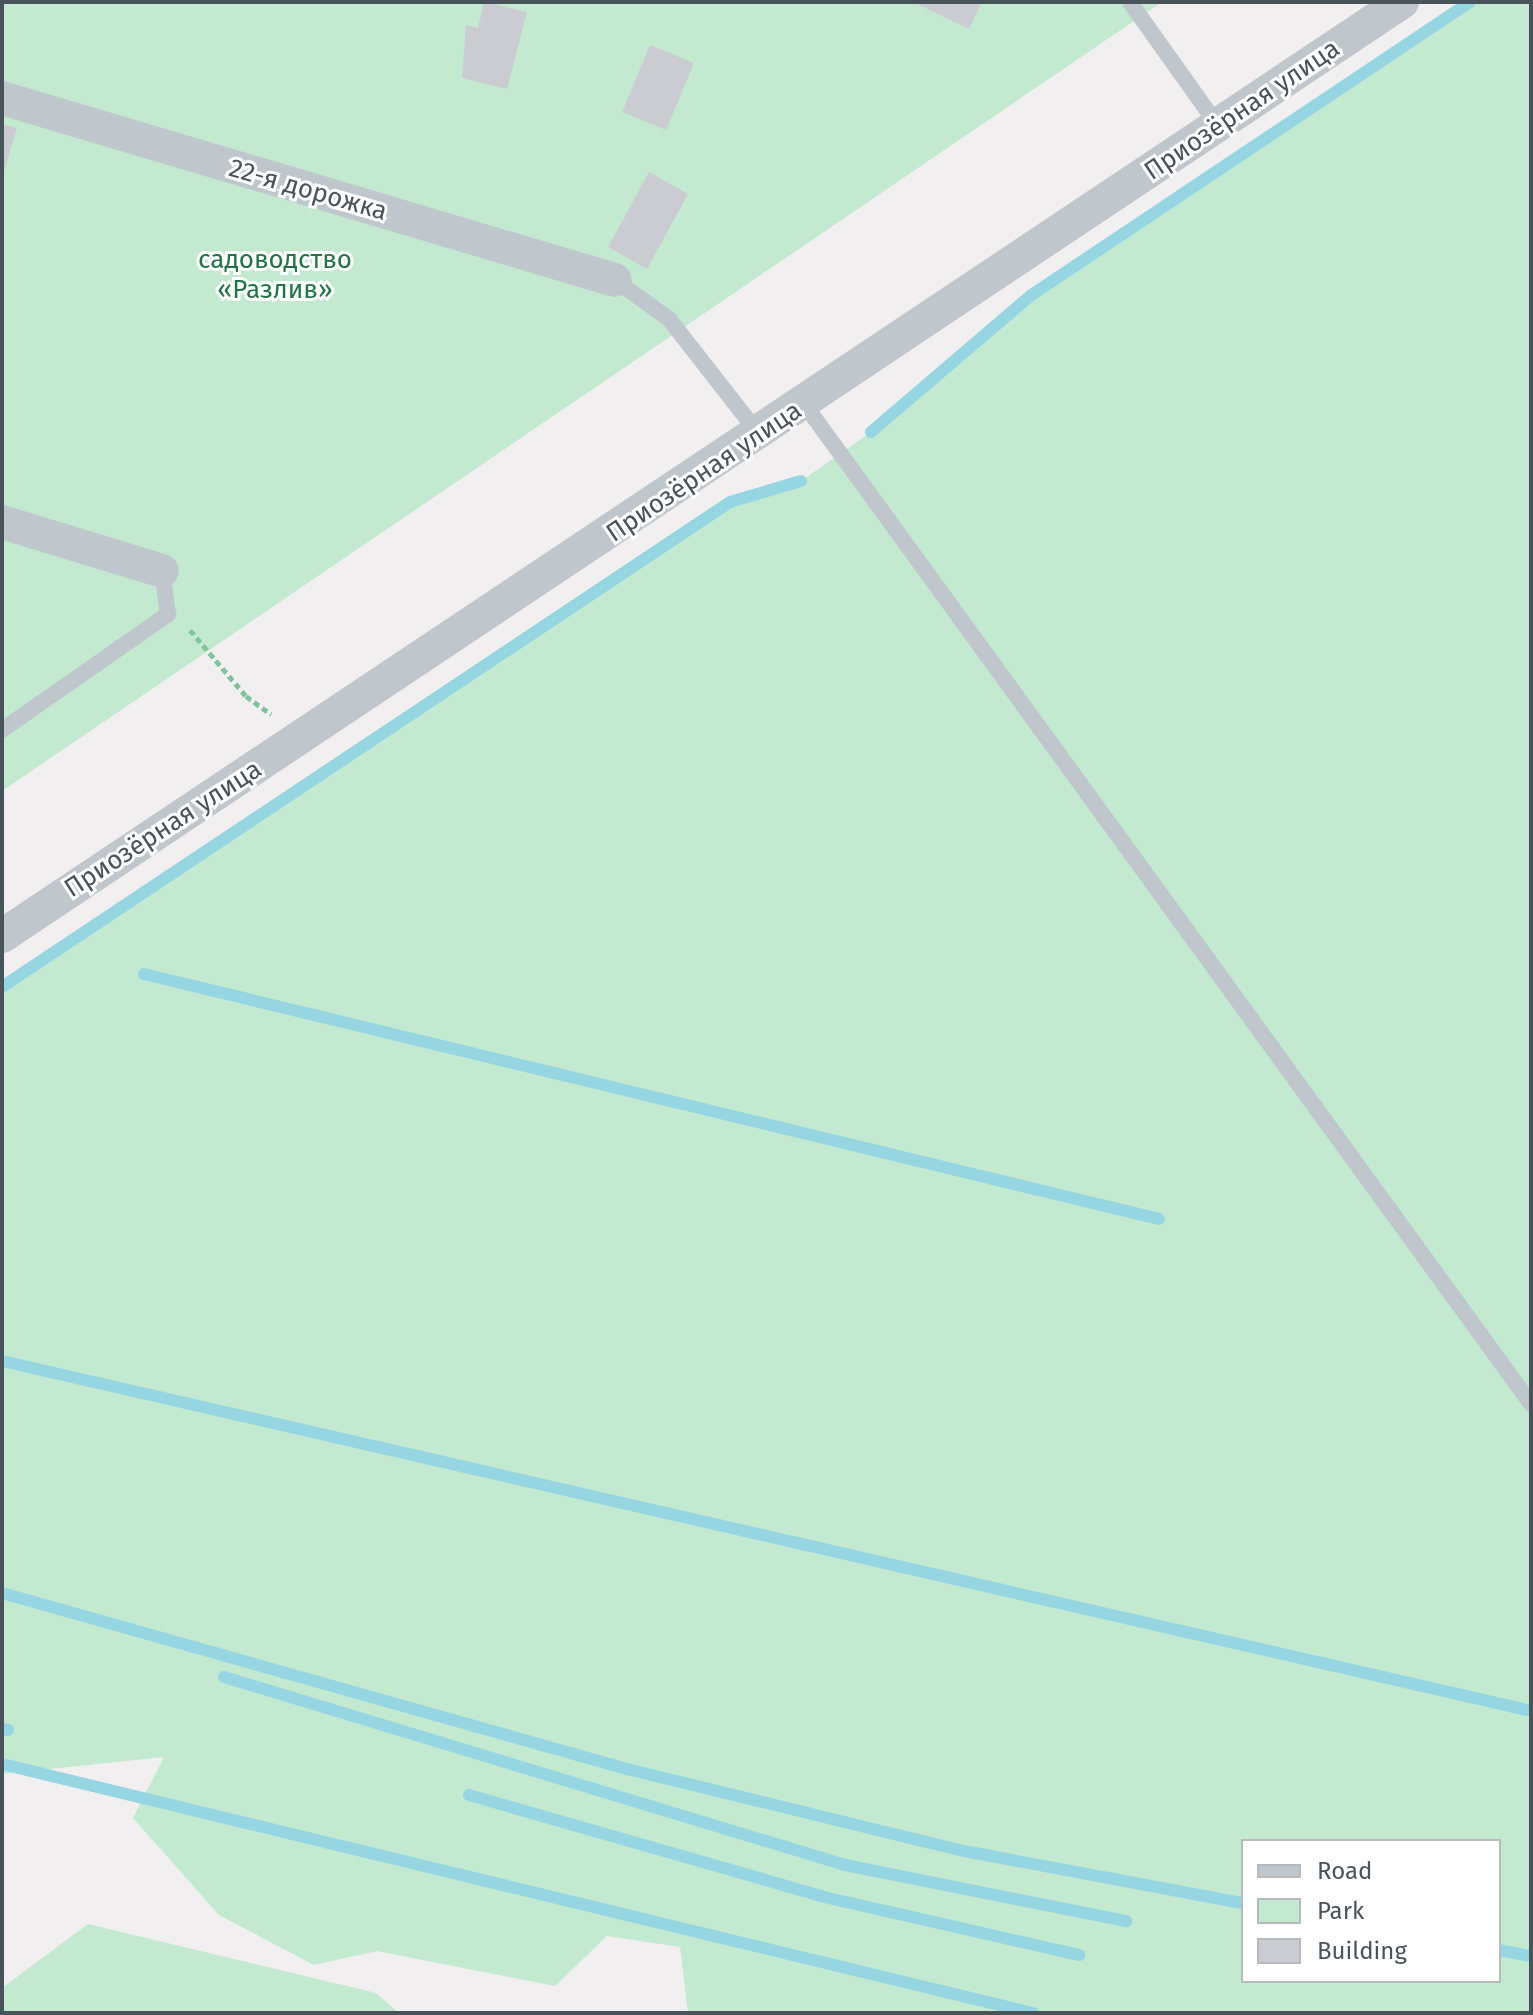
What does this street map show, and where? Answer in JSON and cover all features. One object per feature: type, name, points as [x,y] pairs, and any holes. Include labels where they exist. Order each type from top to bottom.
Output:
[{"type":"street","name":"Приозёрная улица","points":[[2,936],[805,405],[1402,2]]},
{"type":"street","name":"22-я дорожка","points":[[2,98],[615,280]]},
{"type":"street","points":[[2,522],[162,571]]},
{"type":"lane","points":[[1130,2],[1218,126]]},
{"type":"lane","points":[[615,280],[669,319],[760,435]]},
{"type":"lane","points":[[805,405],[1531,1404]]},
{"type":"lane","points":[[2,730],[168,614],[162,571]]},
{"type":"path","points":[[168,614],[246,696],[274,716]]},
{"type":"green space","name":"садоводство «Разлив»","points":[[2,2],[1162,2],[2,791]]},
{"type":"green space","points":[[1470,2],[1531,2],[1531,2013],[688,2013],[680,1947],[607,1936],[555,1986],[377,1951],[314,1965],[219,1915],[133,1818],[164,1757],[2,1774],[2,987],[730,502],[801,481],[871,432],[1030,296]]},
{"type":"green space","points":[[88,1924],[376,1993],[399,2013],[2,2013],[2,1988]]},
{"type":"building","points":[[484,2],[527,12],[507,89],[462,78],[466,25],[478,28]]},
{"type":"building","points":[[913,2],[982,2],[969,29]]},
{"type":"building","points":[[650,45],[694,63],[666,130],[622,112]]},
{"type":"building","points":[[2,124],[17,128],[3,175],[2,175]]},
{"type":"building","points":[[649,172],[688,194],[647,269],[608,247]]},
{"type":"waterway","points":[[871,432],[1030,296],[1470,2]]},
{"type":"waterway","points":[[2,987],[730,502],[801,481]]},
{"type":"waterway","points":[[144,974],[1159,1219]]},
{"type":"waterway","points":[[2,1361],[1531,1711]]},
{"type":"waterway","points":[[2,1593],[631,1770],[964,1851],[1241,1903]]},
{"type":"waterway","points":[[224,1677],[845,1865],[1126,1921]]},
{"type":"waterway","points":[[2,1729],[8,1730]]},
{"type":"waterway","points":[[2,1764],[1033,2013]]},
{"type":"waterway","points":[[469,1795],[824,1897],[1080,1955]]},
{"type":"waterway","points":[[1501,1950],[1531,1956]]}]
